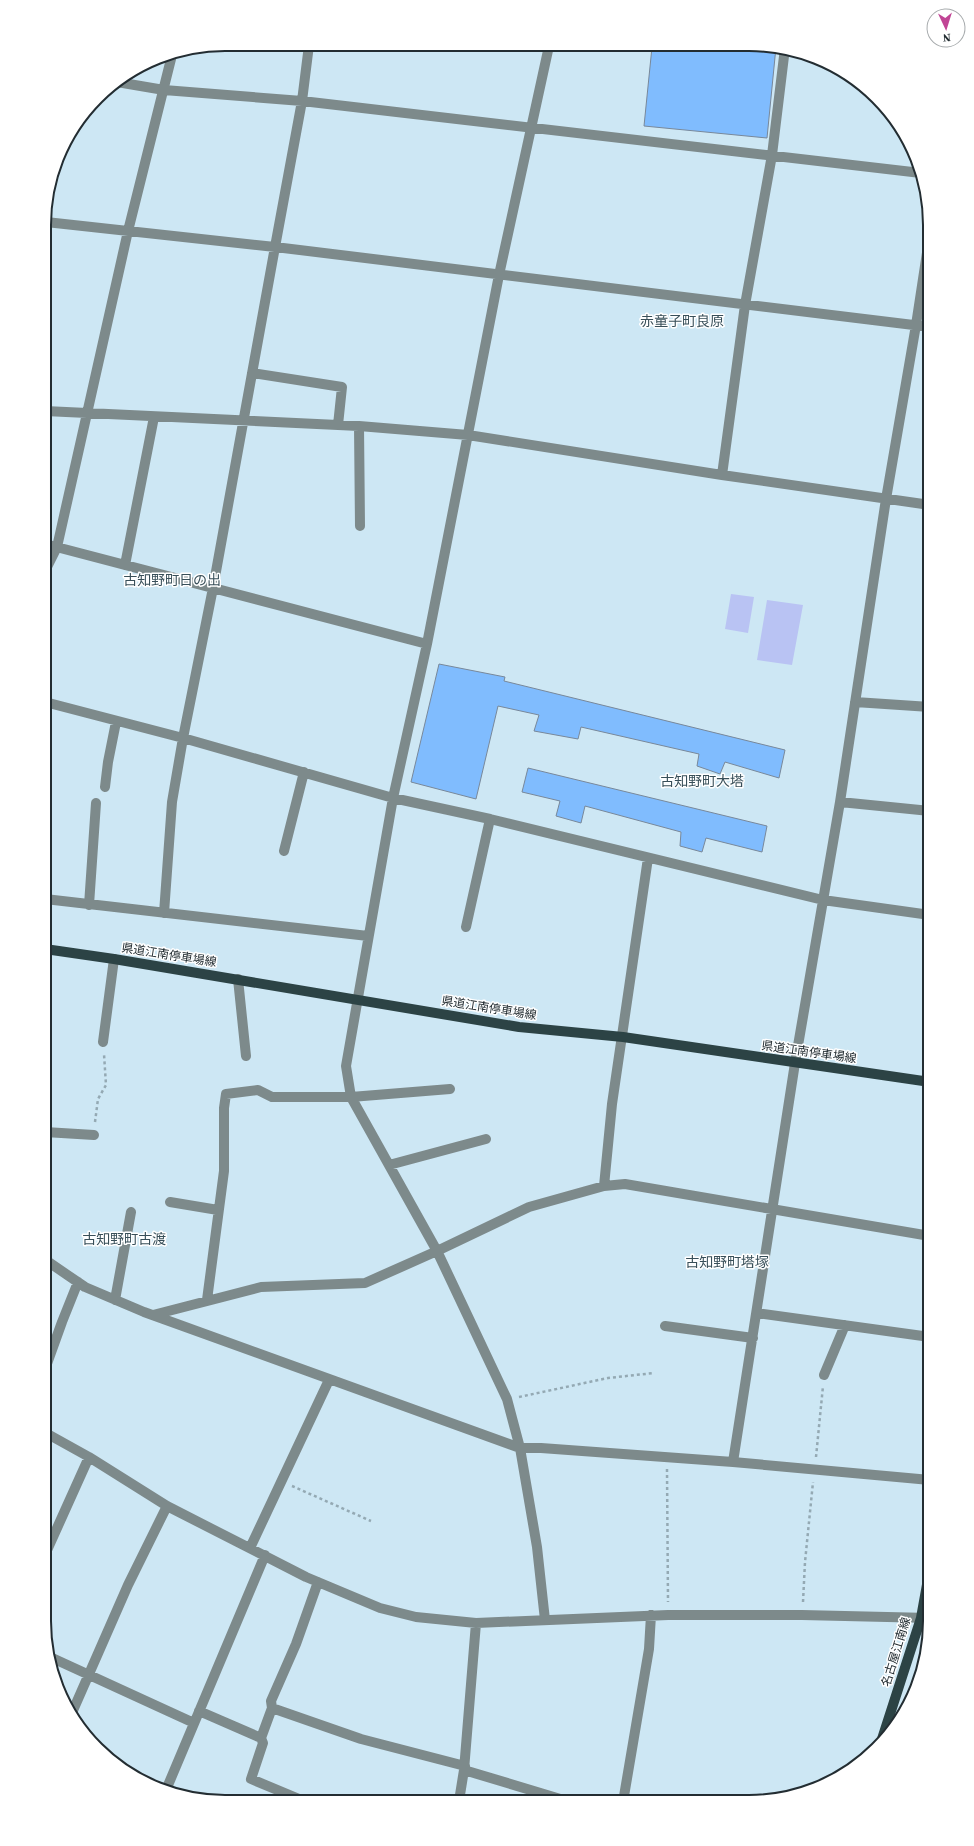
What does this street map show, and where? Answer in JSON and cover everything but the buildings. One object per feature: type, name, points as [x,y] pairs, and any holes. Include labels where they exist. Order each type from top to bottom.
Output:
[{"type":"main road","name":"県道江南停車場線","points":[[51,951],[114,959],[238,979],[519,1027],[623,1038],[923,1081]]},
{"type":"main road","name":"名古屋江南線","points":[[886,1729],[923,1624]]},
{"type":"street","points":[[164,913],[172,802],[182,738],[213,588],[302,101],[308,51]]},
{"type":"street","points":[[545,1620],[537,1547],[520,1448],[507,1399],[437,1251],[351,1097],[346,1066],[393,798],[427,644],[499,275],[548,51]]},
{"type":"street","points":[[722,475],[745,305],[772,155],[784,54]]},
{"type":"street","points":[[51,559],[57,547],[128,231],[171,60]]},
{"type":"street","points":[[124,83],[164,90],[302,101],[915,172]]},
{"type":"street","points":[[51,223],[275,247],[923,326]]},
{"type":"street","points":[[733,1462],[795,1063],[840,802],[886,499],[923,279]]},
{"type":"street","points":[[252,373],[342,387],[338,425]]},
{"type":"street","points":[[51,411],[359,426],[468,435],[722,475],[923,504]]},
{"type":"street","points":[[125,565],[154,417]]},
{"type":"street","points":[[359,426],[360,526]]},
{"type":"street","points":[[51,546],[427,644]]},
{"type":"street","points":[[855,702],[923,707]]},
{"type":"street","points":[[51,704],[116,722],[182,738],[393,798],[490,819],[823,900],[923,914]]},
{"type":"street","points":[[105,787],[108,762],[116,722]]},
{"type":"street","points":[[284,850],[304,772]]},
{"type":"street","points":[[840,802],[923,810]]},
{"type":"street","points":[[89,905],[96,803]]},
{"type":"street","points":[[466,927],[490,819]]},
{"type":"street","points":[[604,1186],[612,1104],[623,1038],[648,858]]},
{"type":"street","points":[[51,900],[368,936]]},
{"type":"street","points":[[103,1042],[114,959]]},
{"type":"street","points":[[238,979],[246,1056]]},
{"type":"street","points":[[207,1300],[224,1170],[224,1108],[226,1094],[258,1090],[272,1097],[351,1097],[450,1089]]},
{"type":"street","points":[[51,1132],[94,1135]]},
{"type":"street","points":[[389,1165],[486,1139]]},
{"type":"street","points":[[153,1315],[261,1287],[365,1283],[437,1251],[529,1207],[604,1186],[625,1184],[923,1235]]},
{"type":"street","points":[[170,1202],[218,1210]]},
{"type":"street","points":[[115,1300],[131,1212]]},
{"type":"street","points":[[51,1264],[85,1287],[153,1315],[520,1448],[541,1448],[733,1462],[923,1479]]},
{"type":"street","points":[[51,1353],[78,1282]]},
{"type":"street","points":[[757,1313],[923,1336]]},
{"type":"street","points":[[824,1375],[844,1325]]},
{"type":"street","points":[[665,1326],[753,1338]]},
{"type":"street","points":[[250,1548],[329,1380]]},
{"type":"street","points":[[51,1436],[89,1457],[167,1506],[250,1548],[318,1582],[380,1608],[409,1615],[476,1623],[651,1615],[802,1615],[923,1618]]},
{"type":"street","points":[[51,1541],[89,1457]]},
{"type":"street","points":[[74,1708],[128,1585],[167,1506]]},
{"type":"street","points":[[168,1786],[264,1555]]},
{"type":"street","points":[[290,1795],[250,1778],[263,1743],[261,1738],[272,1708],[271,1701],[296,1644],[318,1582]]},
{"type":"street","points":[[624,1795],[649,1649],[651,1615]]},
{"type":"street","points":[[459,1795],[464,1768],[476,1623]]},
{"type":"street","points":[[56,1661],[194,1723]]},
{"type":"street","points":[[272,1708],[361,1739],[464,1768],[539,1795]]},
{"type":"street","points":[[198,1711],[261,1738]]},
{"type":"path","points":[[94,1135],[98,1099],[106,1085],[103,1042]]},
{"type":"path","points":[[507,1399],[608,1378],[654,1374]]},
{"type":"path","points":[[802,1615],[805,1562],[824,1375]]},
{"type":"path","points":[[667,1457],[668,1615]]},
{"type":"path","points":[[281,1481],[370,1521]]},
{"type":"water","points":[[731,594],[754,597],[748,633],[725,629]]},
{"type":"water","points":[[767,600],[803,605],[792,665],[757,660]]},
{"type":"district","name":"赤童子町良原","points":[[682,321]]},
{"type":"district","name":"古知野町日の出","points":[[172,580]]},
{"type":"district","name":"古知野町大塔","points":[[702,781]]},
{"type":"district","name":"古知野町古渡","points":[[124,1239]]},
{"type":"district","name":"古知野町塔塚","points":[[727,1262]]}]
